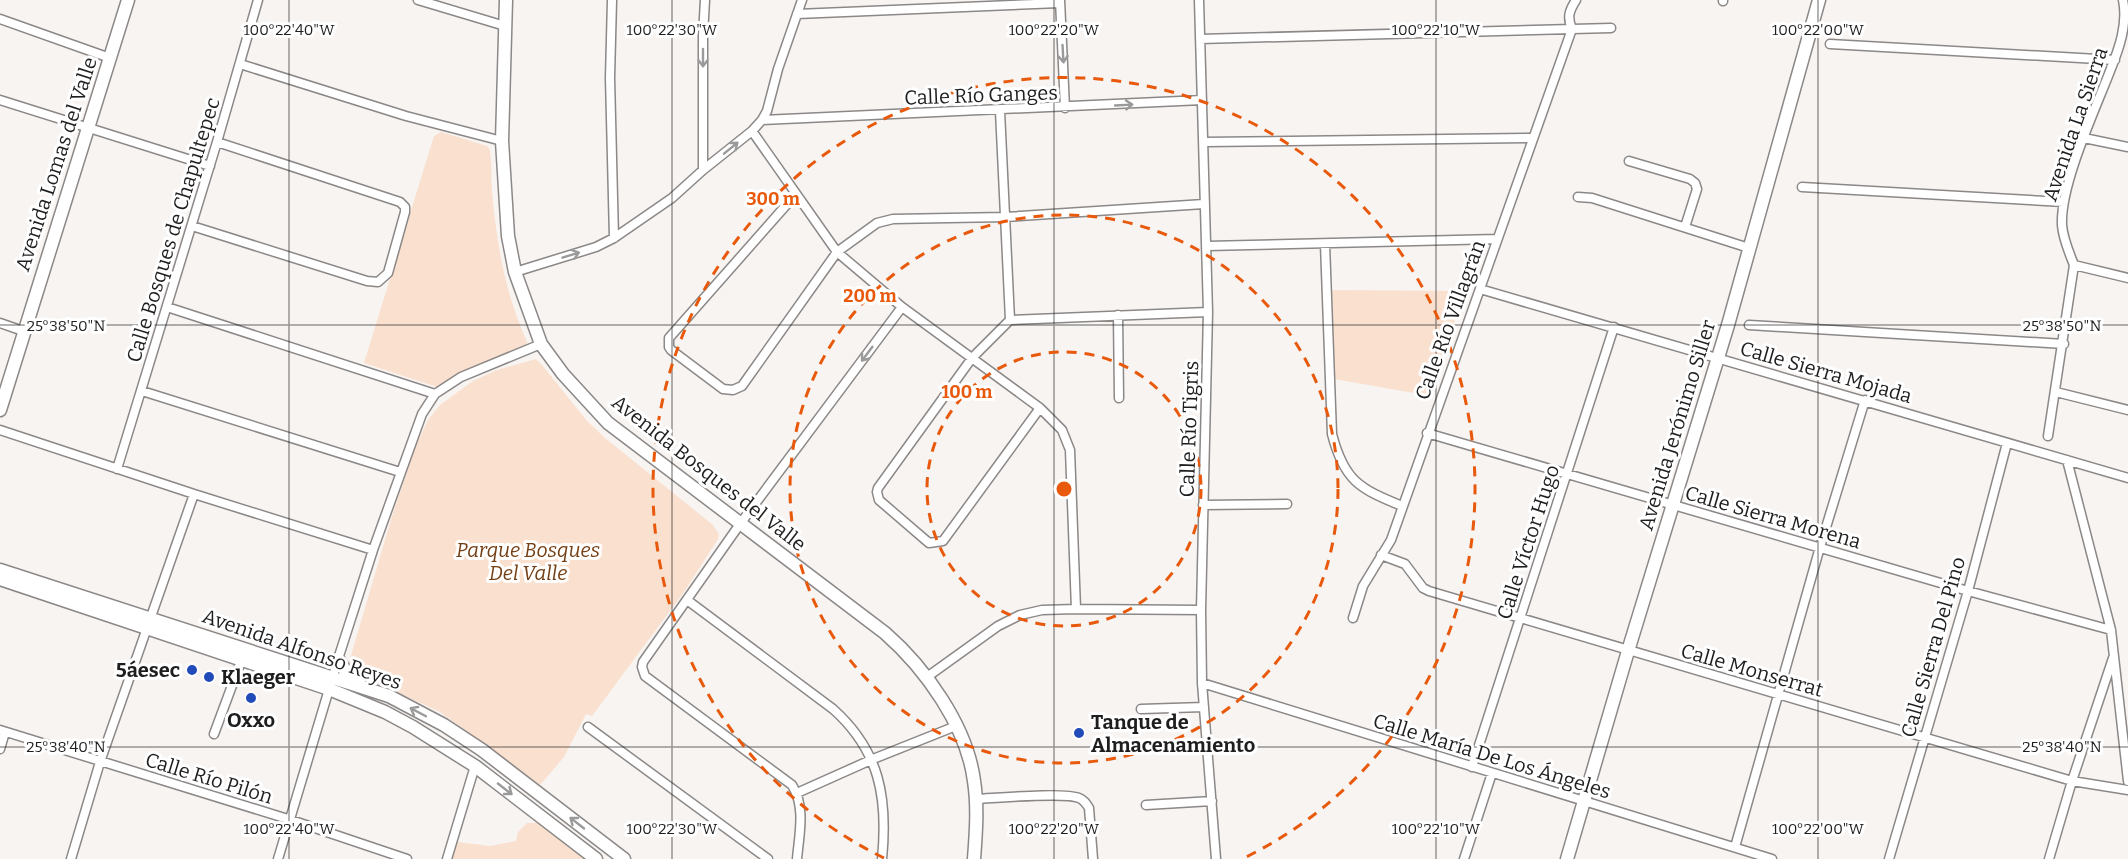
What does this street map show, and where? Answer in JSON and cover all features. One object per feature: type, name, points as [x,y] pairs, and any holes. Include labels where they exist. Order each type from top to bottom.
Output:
[{"type":"street","name":"Avenida Lomas del Valle","points":[[0,410],[128,0]]},
{"type":"street","name":"Calle Bosques de Chapultepec","points":[[117,469],[192,226],[258,0]]},
{"type":"street","points":[[418,0],[505,26]]},
{"type":"street","name":"Avenida Bosques del Valle","points":[[506,0],[502,141],[508,236],[515,272],[541,344],[562,374],[608,423],[885,633],[927,677],[956,726],[970,760],[976,799],[974,859]]},
{"type":"street","points":[[612,0],[610,78],[614,238]]},
{"type":"street","points":[[703,170],[705,0]]},
{"type":"street","points":[[515,272],[596,247],[614,238],[672,198],[752,131],[767,111],[778,69],[802,0]]},
{"type":"street","name":"Calle Río Tigris","points":[[1199,0],[1208,312],[1201,610],[1202,683],[1216,859]]},
{"type":"street","name":"Calle Río Villagrán","points":[[1353,618],[1363,586],[1391,540],[1572,29],[1568,17],[1576,0]]},
{"type":"street","name":"Avenida Jerónimo Siller","points":[[1567,859],[1718,358],[1819,0]]},
{"type":"street","name":"Avenida La Sierra","points":[[2049,436],[2074,265],[2064,239],[2062,226],[2064,202],[2084,138],[2123,34],[2127,12],[2123,0]]},
{"type":"street","points":[[797,14],[1060,2],[1065,108]]},
{"type":"street","points":[[0,19],[110,58]]},
{"type":"street","points":[[1200,39],[1611,28]]},
{"type":"street","points":[[1830,44],[2115,60]]},
{"type":"street","points":[[240,64],[406,116],[502,141]]},
{"type":"street","points":[[0,100],[210,165]]},
{"type":"street","name":"Calle Río Ganges","points":[[762,120],[1000,111],[1202,100]]},
{"type":"street","points":[[1000,111],[1010,320]]},
{"type":"street","points":[[752,131],[837,252],[902,307],[1040,408],[1062,430],[1070,450],[1076,609]]},
{"type":"street","points":[[1204,142],[1533,138]]},
{"type":"street","points":[[2084,138],[2128,147]]},
{"type":"street","points":[[192,226],[367,282],[381,281],[388,273],[405,212],[405,207],[400,202],[217,142]]},
{"type":"street","points":[[1629,161],[1695,183],[1697,189],[1684,227]]},
{"type":"street","points":[[1802,187],[2064,202]]},
{"type":"street","points":[[796,194],[672,334],[669,342],[671,350],[723,389],[733,390],[742,386],[837,252],[871,226],[885,220],[1005,217],[1204,204]]},
{"type":"street","points":[[1578,197],[1593,198],[1749,248]]},
{"type":"street","points":[[1207,246],[1497,239]]},
{"type":"street","points":[[1325,244],[1332,434],[1336,450],[1343,465],[1358,485],[1370,493],[1402,506]]},
{"type":"street","points":[[2074,265],[2128,278]]},
{"type":"street","name":"Calle Sierra Mojada","points":[[1479,289],[2128,478]]},
{"type":"street","points":[[797,859],[801,820],[797,793],[787,780],[645,676],[642,667],[643,662],[741,524],[902,307]]},
{"type":"street","points":[[167,308],[435,394]]},
{"type":"street","points":[[1040,408],[946,539],[939,543],[929,543],[882,503],[877,492],[972,358],[1010,320],[1208,312]]},
{"type":"street","points":[[1118,315],[1119,398]]},
{"type":"street","points":[[0,323],[23,331]]},
{"type":"street","points":[[1749,325],[2064,344]]},
{"type":"street","name":"Calle Víctor Hugo","points":[[1472,767],[1614,327]]},
{"type":"street","points":[[278,859],[373,550],[422,414],[435,394],[461,377],[541,344]]},
{"type":"street","points":[[142,391],[400,472]]},
{"type":"street","points":[[2056,392],[2128,410]]},
{"type":"street","points":[[1735,847],[1820,548],[1865,400]]},
{"type":"street","points":[[0,430],[373,550]]},
{"type":"street","name":"Calle Sierra Morena","points":[[1427,433],[1968,591],[2111,630]]},
{"type":"street","name":"Calle Sierra Del Pino","points":[[1889,859],[1968,591],[2007,443]]},
{"type":"street","points":[[2067,460],[2111,630],[2128,781]]},
{"type":"street","points":[[71,859],[100,762],[194,494]]},
{"type":"street","points":[[1203,505],[1287,504]]},
{"type":"street","name":"Calle Monserrat","points":[[1381,555],[1405,564],[1426,590],[2072,781],[2128,790]]},
{"type":"street","name":"Avenida Alfonso Reyes","points":[[0,570],[243,655],[331,683],[389,696],[444,725],[483,750],[624,859]]},
{"type":"street","name":"Avenida Alfonso Reyes","points":[[0,579],[148,623]]},
{"type":"street","points":[[687,600],[847,721],[873,759],[880,785],[884,819],[882,859]]},
{"type":"street","points":[[927,677],[974,641],[1020,615],[1042,610],[1076,609],[1201,610]]},
{"type":"street","points":[[214,734],[243,655]]},
{"type":"street","points":[[2049,859],[2114,655]]},
{"type":"street","points":[[338,659],[346,672],[389,696]]},
{"type":"street","name":"Avenida Alfonso Reyes","points":[[331,683],[413,727],[476,766],[596,859]]},
{"type":"street","name":"Calle María De Los Ángeles","points":[[1202,683],[1772,859]]},
{"type":"street","points":[[1141,710],[1204,707]]},
{"type":"street","points":[[797,793],[873,759],[956,726]]},
{"type":"street","points":[[588,727],[768,859]]},
{"type":"street","points":[[0,749],[3,731]]},
{"type":"street","name":"Calle Río Pilón","points":[[3,731],[291,820],[407,859]]},
{"type":"street","points":[[447,859],[476,766]]},
{"type":"street","points":[[1464,859],[1492,773]]},
{"type":"street","points":[[976,799],[1072,796],[1085,802],[1089,808],[1093,859]]},
{"type":"street","points":[[1146,805],[1212,801]]},
{"type":"green space","points":[[441,132],[487,146],[490,150],[499,250],[513,305],[527,342],[526,347],[440,388],[364,363],[434,136]]},
{"type":"green space","points":[[1332,290],[1464,291],[1431,396],[1334,379]]},
{"type":"green space","name":"Parque Bosques Del Valle","points":[[536,359],[587,421],[713,525],[719,534],[684,592],[592,716],[586,714],[564,757],[540,785],[440,712],[355,673],[350,668],[349,662],[393,513],[415,448],[428,420],[440,405],[473,381],[497,370]]},
{"type":"green space","points":[[527,823],[537,823],[542,826],[585,859],[445,859],[450,845],[458,842],[490,846],[516,841],[518,832]]},
{"type":"place","name":"5áesec","points":[[192,670]]},
{"type":"place","name":"Klaeger","points":[[209,677]]},
{"type":"place","name":"Oxxo","points":[[251,698]]},
{"type":"place","name":"Tanque de Almacenamiento","points":[[1079,733]]}]
